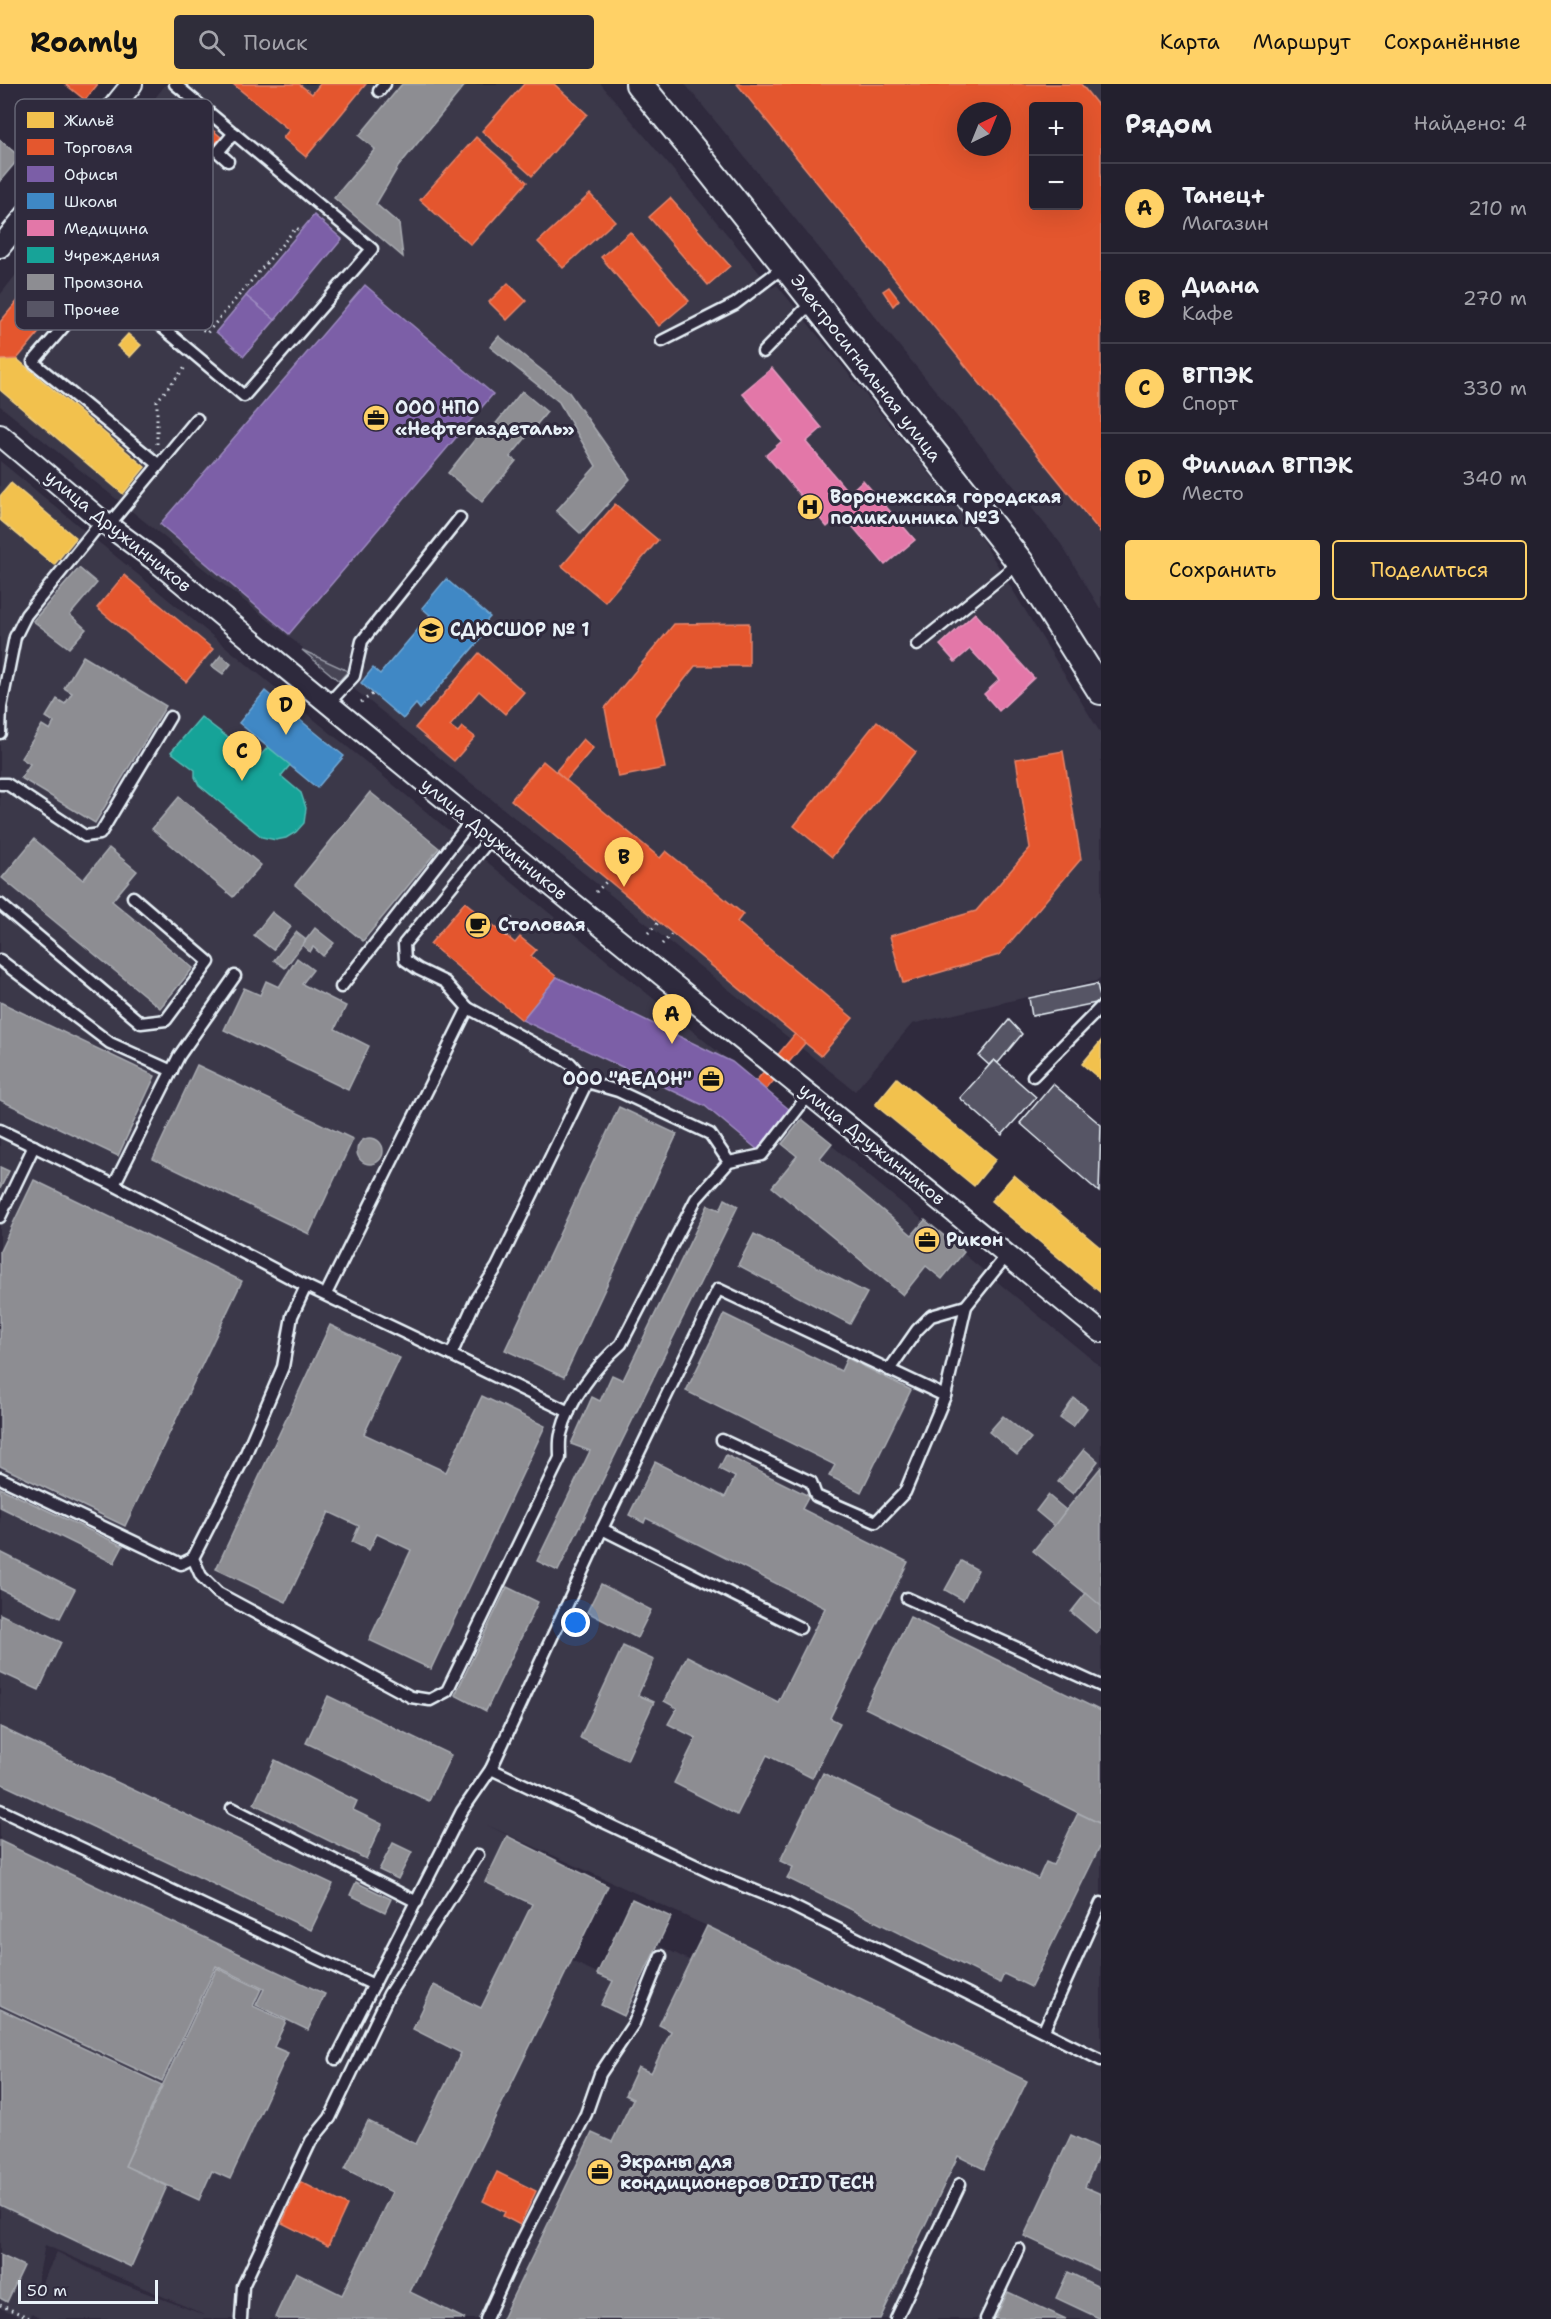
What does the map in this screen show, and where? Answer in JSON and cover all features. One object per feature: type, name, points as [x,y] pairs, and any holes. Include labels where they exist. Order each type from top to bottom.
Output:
[{"type":"street","points":[[120,99],[132,84]]},
{"type":"street","name":"Электросигнальная улица","points":[[639,84],[1020,562],[1101,691]]},
{"type":"street","points":[[0,247],[15,229]]},
{"type":"street","name":"улица Дружинников","points":[[0,435],[491,838],[810,1093],[1101,1332]]},
{"type":"lane","points":[[175,84],[193,99]]},
{"type":"lane","points":[[165,330],[244,396],[372,249],[213,116]]},
{"type":"lane","points":[[228,161],[218,152],[234,133]]},
{"type":"lane","points":[[662,341],[735,303],[785,266]]},
{"type":"lane","points":[[763,352],[813,301]]},
{"type":"lane","points":[[61,330],[33,362],[158,464]]},
{"type":"lane","points":[[0,733],[1,707],[15,637],[26,615],[196,419]]},
{"type":"lane","points":[[328,704],[354,676],[362,641],[460,518]]},
{"type":"lane","points":[[917,645],[1020,562]]},
{"type":"lane","points":[[0,784],[7,784],[85,836],[100,834],[170,717]]},
{"type":"lane","points":[[341,987],[471,821]]},
{"type":"lane","points":[[491,838],[455,888],[404,944],[405,960],[445,982],[468,1008],[570,1063],[587,1082],[618,1091],[710,1134],[729,1162]]},
{"type":"lane","points":[[0,904],[141,1023],[166,1020],[209,962],[133,897]]},
{"type":"lane","points":[[0,960],[110,1043],[172,1071]]},
{"type":"lane","points":[[114,1185],[178,1056],[235,976]]},
{"type":"lane","points":[[1033,1076],[1101,1007]]},
{"type":"lane","points":[[326,1294],[468,1008]]},
{"type":"lane","points":[[451,1355],[476,1299],[497,1267],[587,1082]]},
{"type":"lane","points":[[193,1558],[201,1576],[219,1593],[411,1697],[430,1700],[447,1691],[560,1458],[561,1435],[569,1412],[601,1362],[621,1344],[696,1199],[729,1162],[762,1155],[810,1093]]},
{"type":"lane","points":[[0,1130],[114,1185],[306,1286],[569,1412]]},
{"type":"lane","points":[[0,1217],[34,1146]]},
{"type":"lane","points":[[722,1440],[811,1482],[816,1496],[876,1522],[905,1492],[945,1396],[966,1306],[1007,1255]]},
{"type":"lane","points":[[0,1478],[181,1564],[193,1558],[244,1458],[283,1367],[292,1316],[306,1286]]},
{"type":"lane","points":[[336,2059],[462,1811],[491,1769],[602,1529],[718,1289],[945,1396]]},
{"type":"lane","points":[[889,1370],[931,1316],[966,1306]]},
{"type":"lane","points":[[602,1529],[800,1628]]},
{"type":"lane","points":[[907,1598],[1101,1686]]},
{"type":"lane","points":[[491,1769],[716,1875],[788,1904],[1101,2060]]},
{"type":"lane","points":[[232,1808],[417,1902]]},
{"type":"lane","points":[[0,1810],[374,1985]]},
{"type":"lane","points":[[241,2319],[243,2286],[311,2141],[330,2118],[389,1994],[478,1855]]},
{"type":"lane","points":[[1044,2030],[1101,1903]]},
{"type":"lane","points":[[1090,1924],[1101,1930]]},
{"type":"lane","points":[[486,2319],[521,2242],[586,2114],[600,2074],[634,2023],[661,1956]]},
{"type":"lane","points":[[896,2319],[960,2184]]},
{"type":"lane","points":[[986,2319],[1019,2249]]},
{"type":"path","points":[[213,326],[296,228],[301,231]]},
{"type":"path","points":[[261,269],[266,273]]},
{"type":"path","points":[[158,464],[157,401],[195,355]]},
{"type":"path","points":[[361,702],[373,694]]},
{"type":"path","points":[[596,892],[608,880]]},
{"type":"path","points":[[506,936],[513,914]]},
{"type":"path","points":[[648,933],[659,922]]},
{"type":"path","points":[[662,944],[672,933]]},
{"type":"path","points":[[0,2305],[32,2319]]},
{"type":"shaded area","points":[[166,84],[601,84],[772,288],[777,285],[979,535],[1101,734],[1101,977],[1096,981],[912,1024],[855,1091],[0,406],[0,295],[15,276],[15,330],[213,330],[213,99],[154,99]]},
{"type":"shaded area","points":[[685,84],[1101,84],[1101,610],[1061,544]]},
{"type":"shaded area","points":[[0,461],[1101,1367],[1101,2319],[44,2319],[32,2313],[30,2319],[26,2319],[0,2308]],"holes":[[[487,1825],[707,1926],[691,1961],[658,1945],[671,1917],[632,1899],[597,1973],[572,1961],[608,1886]],[[45,2245],[203,2314],[204,2315],[113,2280],[57,2252],[34,2299]]]},
{"type":"shaded area","points":[[302,650],[348,671],[339,681]]},
{"type":"building: Жильё","points":[[128,334],[141,345],[130,357],[117,346]]},
{"type":"building: Жильё","points":[[17,359],[145,467],[123,494],[0,390],[0,360]]},
{"type":"building: Жильё","points":[[11,483],[76,538],[54,565],[0,520],[0,496]]},
{"type":"building: Жильё","points":[[1101,1041],[1101,1080],[1082,1064]]},
{"type":"building: Жильё","points":[[897,1078],[996,1159],[974,1186],[875,1105]]},
{"type":"building: Жильё","points":[[1014,1175],[1101,1248],[1101,1293],[991,1201]]},
{"type":"building: Торговля","points":[[65,84],[98,84],[84,99]]},
{"type":"building: Торговля","points":[[233,84],[299,84],[312,94],[320,84],[366,84],[306,157],[283,138],[289,130]]},
{"type":"building: Торговля","points":[[524,84],[554,84],[587,114],[532,176],[482,131]]},
{"type":"building: Торговля","points":[[737,84],[1081,84],[1101,109],[1101,533]]},
{"type":"building: Торговля","points":[[213,130],[221,137],[213,146]]},
{"type":"building: Торговля","points":[[476,137],[527,182],[471,245],[420,200]]},
{"type":"building: Торговля","points":[[590,194],[615,221],[563,268],[538,242]]},
{"type":"building: Торговля","points":[[670,198],[730,266],[708,285],[649,217]]},
{"type":"building: Торговля","points":[[630,232],[689,301],[659,326],[601,257]]},
{"type":"building: Торговля","points":[[508,283],[526,301],[507,320],[489,302]]},
{"type":"building: Торговля","points":[[889,287],[899,300],[893,306],[883,291]]},
{"type":"building: Торговля","points":[[15,304],[15,330],[41,330],[17,359],[0,360],[0,322]]},
{"type":"building: Торговля","points":[[615,504],[658,540],[605,602],[562,566]]},
{"type":"building: Торговля","points":[[124,575],[213,649],[186,682],[97,608]]},
{"type":"building: Торговля","points":[[749,623],[749,666],[695,666],[655,717],[665,768],[618,777],[605,708],[674,624]]},
{"type":"building: Торговля","points":[[479,653],[524,692],[505,714],[479,691],[450,726],[458,732],[462,727],[475,737],[454,761],[415,728]]},
{"type":"building: Торговля","points":[[877,721],[916,752],[832,857],[794,826]]},
{"type":"building: Торговля","points":[[583,739],[593,748],[566,780],[556,771]]},
{"type":"building: Торговля","points":[[1063,751],[1081,859],[999,955],[903,983],[890,936],[976,911],[1030,848],[1016,759]]},
{"type":"building: Торговля","points":[[543,761],[660,858],[666,851],[743,914],[737,922],[853,1018],[821,1056],[511,800]]},
{"type":"building: Торговля","points":[[465,902],[515,943],[520,937],[536,950],[531,956],[557,977],[522,1020],[430,944]]},
{"type":"building: Торговля","points":[[795,1034],[805,1043],[766,1090],[756,1081]]},
{"type":"building: Торговля","points":[[497,2172],[536,2191],[520,2225],[503,2216],[505,2212],[483,2201]]},
{"type":"building: Торговля","points":[[301,2182],[347,2205],[328,2246],[282,2223]]},
{"type":"building: Офисы","points":[[314,215],[342,239],[275,320],[246,296]]},
{"type":"building: Офисы","points":[[365,285],[493,394],[289,634],[160,524]]},
{"type":"building: Офисы","points":[[246,296],[275,320],[244,356],[216,332]]},
{"type":"building: Офисы","points":[[557,977],[732,1062],[790,1110],[758,1150],[705,1106],[522,1020]]},
{"type":"building: Школы","points":[[446,579],[490,617],[478,630],[484,635],[420,709],[416,704],[403,719],[361,683],[373,668],[380,674],[430,615],[422,608]]},
{"type":"building: Школы","points":[[265,691],[344,756],[317,788],[239,723]]},
{"type":"building: Медицина","points":[[772,368],[822,428],[806,442],[849,493],[863,480],[915,540],[885,565],[842,514],[827,527],[766,455],[782,441],[742,393]]},
{"type":"building: Медицина","points":[[975,613],[1034,678],[999,711],[984,694],[999,680],[970,649],[955,662],[940,645]]},
{"type":"building: Учреждения","points":[[201,717],[226,736],[238,740],[259,757],[268,747],[290,765],[281,776],[301,793],[306,808],[304,823],[296,832],[286,838],[276,840],[262,837],[199,785],[195,777],[195,770],[171,752]]},
{"type":"building: Промзона","points":[[402,84],[466,84],[398,167],[376,204],[399,224],[403,257],[334,198],[375,149],[359,136]]},
{"type":"building: Промзона","points":[[0,140],[15,153],[15,163],[0,181]]},
{"type":"building: Промзона","points":[[499,336],[568,391],[630,479],[581,534],[556,511],[596,466],[559,402],[490,347]]},
{"type":"building: Промзона","points":[[522,391],[547,412],[510,457],[516,461],[482,502],[448,473],[480,433],[485,437]]},
{"type":"building: Промзона","points":[[79,568],[97,583],[70,615],[86,629],[69,648],[33,621]]},
{"type":"building: Промзона","points":[[221,655],[231,664],[223,674],[212,666]]},
{"type":"building: Промзона","points":[[83,656],[166,706],[95,823],[21,778],[30,764],[21,758],[42,725],[50,730],[54,722],[46,717],[57,699],[65,704],[72,693],[64,688]]},
{"type":"building: Промзона","points":[[370,792],[439,848],[363,941],[295,885]]},
{"type":"building: Промзона","points":[[179,797],[261,865],[233,897],[152,829]]},
{"type":"building: Промзона","points":[[34,839],[83,880],[109,848],[137,871],[112,901],[193,968],[160,1008],[2,878]]},
{"type":"building: Промзона","points":[[272,912],[291,927],[273,950],[254,935]]},
{"type":"building: Промзона","points":[[315,928],[334,943],[323,956],[313,947],[310,952],[302,945]]},
{"type":"building: Промзона","points":[[296,932],[306,940],[285,968],[274,960]]},
{"type":"building: Промзона","points":[[297,958],[313,970],[302,984],[346,1006],[335,1029],[369,1046],[348,1090],[224,1030],[244,988],[260,995],[266,981],[279,987]]},
{"type":"building: Промзона","points":[[0,1002],[155,1076],[118,1156],[0,1100]]},
{"type":"building: Промзона","points":[[197,1065],[353,1139],[309,1234],[153,1159]]},
{"type":"building: Промзона","points":[[619,1107],[677,1134],[564,1377],[505,1350]]},
{"type":"building: Промзона","points":[[802,1119],[832,1143],[820,1158],[912,1235],[925,1220],[964,1252],[942,1279],[926,1266],[903,1295],[772,1187],[797,1156],[782,1144]]},
{"type":"building: Промзона","points":[[370,1138],[379,1142],[383,1151],[379,1160],[370,1164],[361,1160],[357,1151],[361,1142]]},
{"type":"building: Промзона","points":[[0,1167],[9,1171],[0,1189]]},
{"type":"building: Промзона","points":[[34,1180],[242,1281],[125,1526],[0,1466],[0,1251]]},
{"type":"building: Промзона","points":[[725,1199],[738,1206],[558,1571],[537,1561],[590,1451],[571,1444],[592,1397],[600,1401],[612,1375],[623,1380],[708,1205],[720,1210]]},
{"type":"building: Промзона","points":[[754,1234],[867,1293],[850,1324],[738,1265]]},
{"type":"building: Промзона","points":[[724,1314],[841,1371],[847,1358],[911,1390],[861,1492],[829,1476],[835,1465],[686,1391]]},
{"type":"building: Промзона","points":[[330,1325],[400,1358],[364,1434],[446,1472],[482,1396],[545,1426],[431,1669],[369,1640],[411,1550],[377,1534],[369,1550],[352,1542],[359,1526],[329,1512],[286,1602],[216,1569]]},
{"type":"building: Промзона","points":[[1074,1398],[1087,1408],[1073,1427],[1060,1418]]},
{"type":"building: Промзона","points":[[1003,1416],[1031,1438],[1017,1455],[989,1432]]},
{"type":"building: Промзона","points":[[1084,1449],[1098,1461],[1073,1494],[1058,1482]]},
{"type":"building: Промзона","points":[[726,1455],[809,1496],[802,1509],[908,1562],[830,1718],[840,1723],[812,1778],[767,1755],[737,1815],[674,1783],[696,1738],[668,1724],[677,1708],[664,1701],[687,1656],[778,1702],[825,1608],[646,1518],[644,1523],[629,1515],[655,1462],[725,1497],[735,1477],[719,1469]]},
{"type":"building: Промзона","points":[[1101,1467],[1101,1606],[1033,1551]]},
{"type":"building: Промзона","points":[[0,1488],[123,1546],[114,1563],[0,1507]]},
{"type":"building: Промзона","points":[[1048,1495],[1066,1510],[1054,1526],[1036,1511]]},
{"type":"building: Промзона","points":[[0,1552],[75,1589],[60,1618],[0,1589]]},
{"type":"building: Промзона","points":[[961,1561],[978,1570],[963,1600],[945,1590]]},
{"type":"building: Промзона","points":[[601,1584],[651,1610],[637,1638],[587,1612]]},
{"type":"building: Промзона","points":[[507,1587],[538,1602],[486,1711],[455,1695]]},
{"type":"building: Промзона","points":[[1086,1593],[1101,1606],[1101,1627],[1096,1633],[1071,1612]]},
{"type":"building: Промзона","points":[[0,1614],[61,1642],[39,1690],[0,1672]]},
{"type":"building: Промзона","points":[[910,1617],[1101,1711],[1101,1824],[865,1708]]},
{"type":"building: Промзона","points":[[623,1646],[654,1660],[638,1695],[654,1702],[627,1760],[580,1738]]},
{"type":"building: Промзона","points":[[328,1696],[451,1755],[429,1801],[306,1743]]},
{"type":"building: Промзона","points":[[0,1727],[333,1884],[311,1930],[0,1783]]},
{"type":"building: Промзона","points":[[275,1760],[357,1801],[353,1810],[382,1824],[366,1859],[254,1804]]},
{"type":"building: Промзона","points":[[823,1773],[1038,1879],[1046,1862],[1053,1865],[1078,1813],[1101,1824],[1101,1844],[1031,1987],[1004,1974],[1000,1983],[787,1878],[793,1867],[780,1861]]},
{"type":"building: Промзона","points":[[507,1836],[608,1886],[410,2292],[465,2319],[278,2319],[275,2317],[296,2272],[342,2295],[392,2192],[345,2169],[368,2121],[416,2144],[461,2053],[413,2029],[434,1985],[481,2008],[532,1904],[485,1882]]},
{"type":"building: Промзона","points":[[0,1841],[325,1994],[308,2030],[256,2005],[264,1989],[216,1966],[162,2081],[0,2005]]},
{"type":"building: Промзона","points":[[393,1843],[412,1852],[398,1879],[379,1870]]},
{"type":"building: Промзона","points":[[356,1882],[391,1899],[385,1912],[350,1895]]},
{"type":"building: Промзона","points":[[632,1899],[671,1917],[624,2016],[601,2005],[613,1981],[597,1974]]},
{"type":"building: Промзона","points":[[707,1926],[1027,2081],[984,2169],[958,2156],[880,2319],[502,2319],[592,2133],[612,2142],[633,2099],[625,2095],[638,2067],[651,2073],[671,2031],[659,2025]]},
{"type":"building: Промзона","points":[[217,1968],[261,1989],[253,2006],[286,2021],[274,2047],[288,2053],[230,2179],[212,2171],[199,2200],[125,2166]]},
{"type":"building: Промзона","points":[[0,2009],[162,2085],[125,2166],[167,2186],[131,2267],[0,2205]]},
{"type":"building: Промзона","points":[[1071,2135],[1101,2149],[1085,2187],[1101,2194],[1101,2272],[1024,2236]]},
{"type":"building: Промзона","points":[[0,2255],[24,2266],[7,2302],[0,2298]]},
{"type":"building: Промзона","points":[[1068,2272],[1101,2288],[1101,2319],[1056,2298]]},
{"type":"building: Промзона","points":[[1008,2292],[1066,2319],[995,2319]]},
{"type":"building: Прочее","points":[[1097,984],[1101,1002],[1032,1016],[1029,998]]},
{"type":"building: Прочее","points":[[1009,1020],[1022,1034],[998,1063],[994,1060],[989,1065],[979,1056]]},
{"type":"building: Прочее","points":[[994,1060],[1036,1097],[1002,1135],[960,1098]]},
{"type":"building: Прочее","points":[[1053,1084],[1101,1125],[1099,1192],[1020,1123]]},
{"type":"place","name":"ООО НПО «Нефтегаздеталь»","points":[[376,418]]},
{"type":"place","name":"Воронежская городская поликлиника №3","points":[[810,507]]},
{"type":"place","name":"СДЮСШОР № 1","points":[[431,630]]},
{"type":"place","name":"Филиал ВГПЭК","points":[[286,735]]},
{"type":"place","name":"ВГПЭК","points":[[242,781]]},
{"type":"place","name":"Диана","points":[[624,887]]},
{"type":"place","name":"Столовая","points":[[478,925]]},
{"type":"place","name":"Танец+","points":[[672,1044]]},
{"type":"place","name":"ООО \"АЕДОН\"","points":[[711,1079]]},
{"type":"place","name":"Рикон","points":[[927,1240]]},
{"type":"place","name":"Экраны для кондиционеров DIID TECH","points":[[600,2172]]}]
